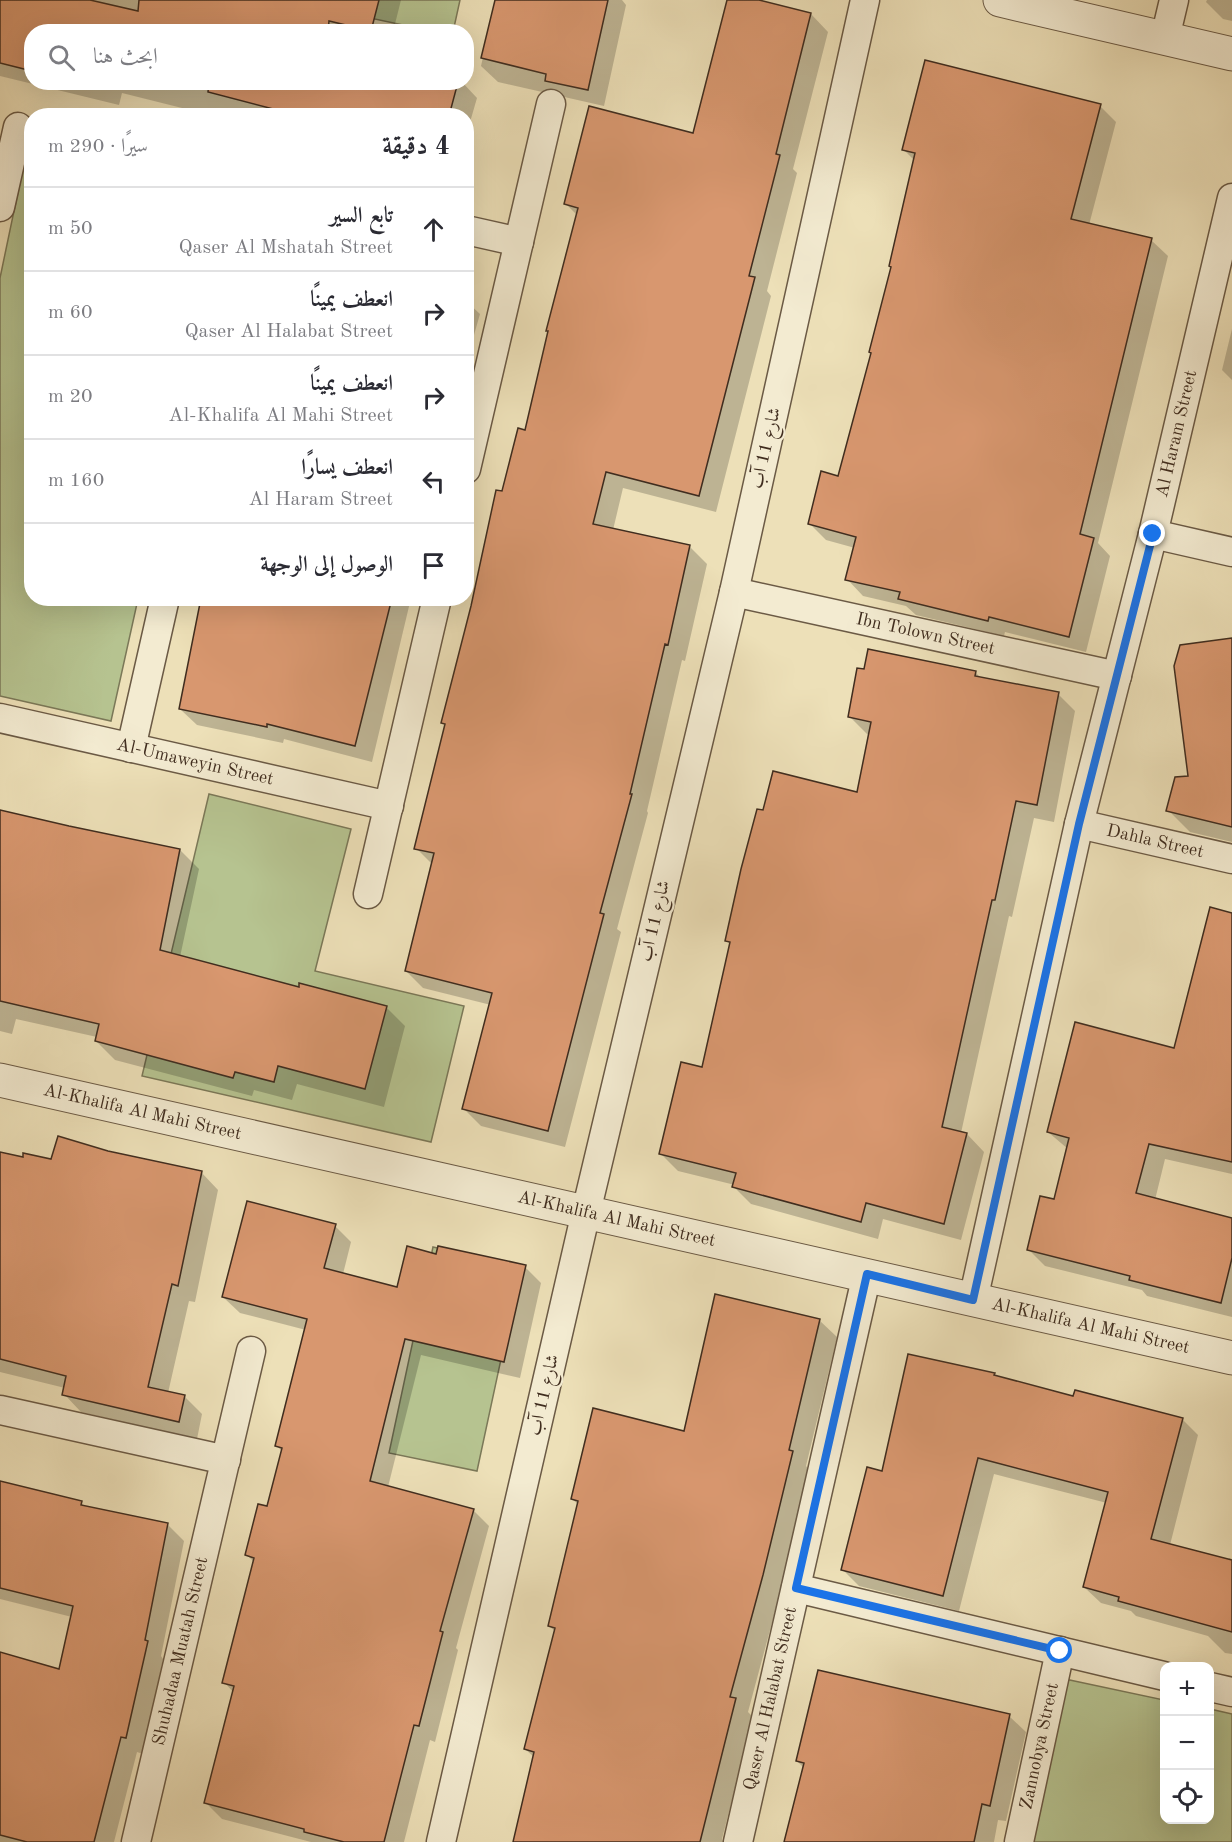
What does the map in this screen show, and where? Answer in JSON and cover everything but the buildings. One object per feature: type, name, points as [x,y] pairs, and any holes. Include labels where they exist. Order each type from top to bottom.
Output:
[{"type":"street","name":"شارع 11 آب","points":[[441,1842],[586,1212],[734,592],[865,0]]},
{"type":"street","points":[[1000,0],[1232,54]]},
{"type":"street","points":[[1165,38],[1174,0]]},
{"type":"street","points":[[474,435],[551,104]]},
{"type":"street","points":[[0,207],[17,126]]},
{"type":"street","name":"Al Haram Street","points":[[973,1300],[1079,824],[1153,534],[1232,198]]},
{"type":"street","points":[[474,232],[519,242]]},
{"type":"street","points":[[1153,534],[1232,552]]},
{"type":"street","name":"Ibn Tolown Street","points":[[734,592],[1117,676]]},
{"type":"street","points":[[131,748],[163,606]]},
{"type":"street","points":[[368,894],[435,606]]},
{"type":"street","name":"Al-Umaweyin Street","points":[[0,718],[389,806]]},
{"type":"street","name":"Dahla Street","points":[[1079,824],[1232,860]]},
{"type":"street","name":"Al-Khalifa Al Mahi Street","points":[[0,1080],[1232,1358]]},
{"type":"street","name":"Qaser Al Halabat Street","points":[[738,1842],[867,1274]]},
{"type":"street","name":"Shuhadaa Muatah Street","points":[[136,1842],[251,1351]]},
{"type":"street","points":[[0,1410],[226,1460]]},
{"type":"street","points":[[796,1588],[1160,1675]]},
{"type":"street","name":"Zannobya Street","points":[[1019,1842],[1060,1651]]},
{"type":"street","points":[[1214,1688],[1232,1692]]},
{"type":"green space","points":[[295,0],[460,0],[455,24],[398,24],[295,2]]},
{"type":"green space","points":[[24,163],[24,606],[136,606],[111,721],[0,696],[0,278]]},
{"type":"green space","points":[[209,794],[351,829],[315,971],[464,1006],[431,1142],[142,1076]]},
{"type":"green space","points":[[433,1247],[521,1266],[477,1471],[389,1453]]},
{"type":"green space","points":[[1065,1679],[1160,1699],[1160,1824],[1214,1824],[1214,1710],[1232,1714],[1232,1842],[1030,1842]]},
{"type":"route","points":[[1060,1651],[796,1588],[867,1274],[973,1300],[1079,824],[1153,534]]}]
